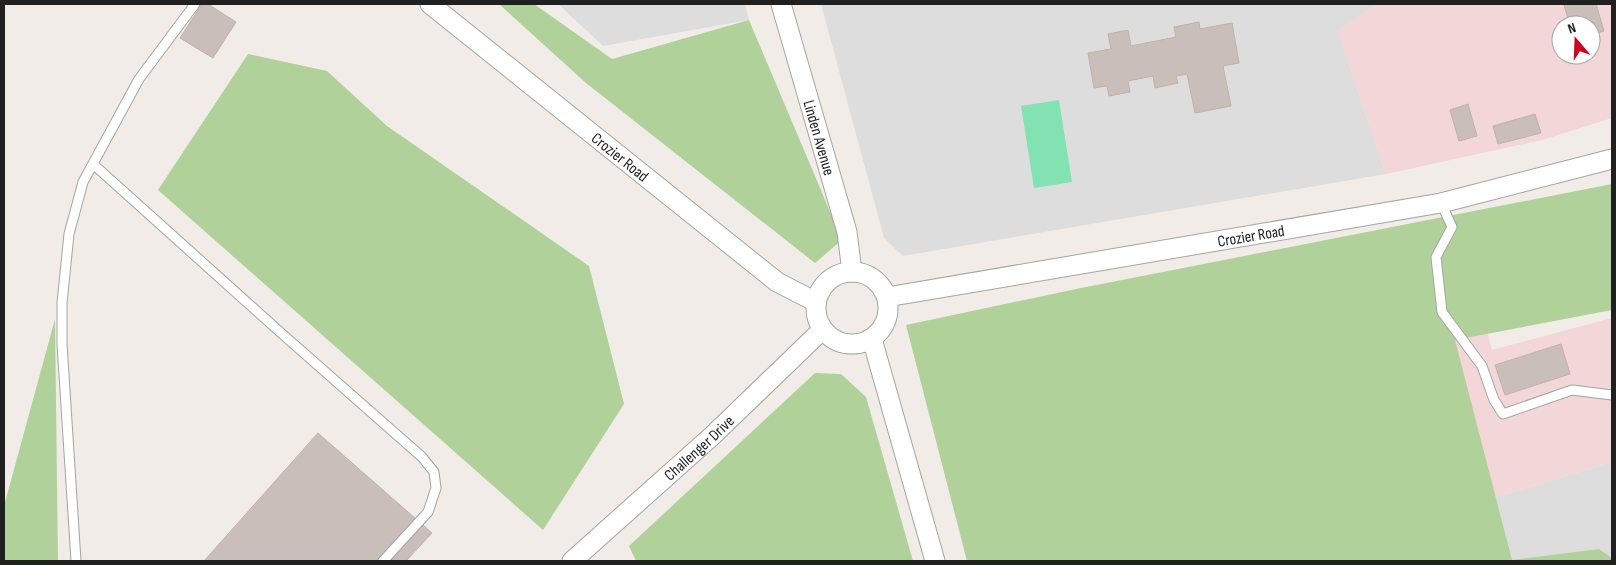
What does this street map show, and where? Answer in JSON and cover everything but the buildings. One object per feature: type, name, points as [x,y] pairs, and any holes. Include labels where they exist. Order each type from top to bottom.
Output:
[{"type":"street","name":"Crozier Road","points":[[430,4],[777,282],[816,302]]},
{"type":"street","name":"Linden Avenue","points":[[781,4],[847,232],[852,272]]},
{"type":"street","name":"Crozier Road","points":[[886,297],[1441,203],[1612,159]]},
{"type":"street","points":[[852,272],[866,275],[879,284],[886,297],[888,313],[883,328],[872,339],[854,345],[836,342],[822,330],[816,312],[816,302],[823,287],[836,276],[852,272]]},
{"type":"street","name":"Challenger Drive","points":[[572,561],[712,436],[822,330]]},
{"type":"street","points":[[872,339],[935,561]]},
{"type":"lane","points":[[76,561],[62,344],[62,303],[69,234],[83,182],[139,79],[195,4]]},
{"type":"lane","points":[[93,164],[422,457],[434,472],[436,488],[428,512],[383,561]]},
{"type":"lane","points":[[1441,203],[1452,227],[1436,257],[1442,312],[1482,366],[1494,400],[1503,414],[1572,390],[1612,395]]},
{"type":"shaded area","points":[[558,4],[745,4],[749,20],[603,46]]},
{"type":"shaded area","points":[[821,4],[1379,4],[1338,31],[1386,174],[903,256],[884,238]]},
{"type":"shaded area","points":[[1379,4],[1612,4],[1612,118],[1542,140],[1386,174],[1338,31]]},
{"type":"shaded area","points":[[1457,223],[1492,350],[1612,318],[1612,462],[1480,502],[1409,233]]},
{"type":"shaded area","points":[[1612,462],[1612,561],[1492,561],[1480,502]]},
{"type":"green space","points":[[499,4],[534,4],[612,59],[749,20],[842,240],[815,263],[586,83]]},
{"type":"green space","points":[[248,54],[327,71],[387,126],[589,266],[624,404],[543,530],[158,190]]},
{"type":"green space","points":[[1059,100],[1072,182],[1034,188],[1021,106]]},
{"type":"green space","points":[[1612,184],[1612,310],[1455,340],[1512,560],[1599,549],[1612,558],[1612,561],[967,561],[906,325],[1081,288]]},
{"type":"green space","points":[[55,319],[58,561],[4,561],[4,506]]},
{"type":"green space","points":[[815,373],[841,374],[866,397],[913,561],[636,561],[629,546]]}]
